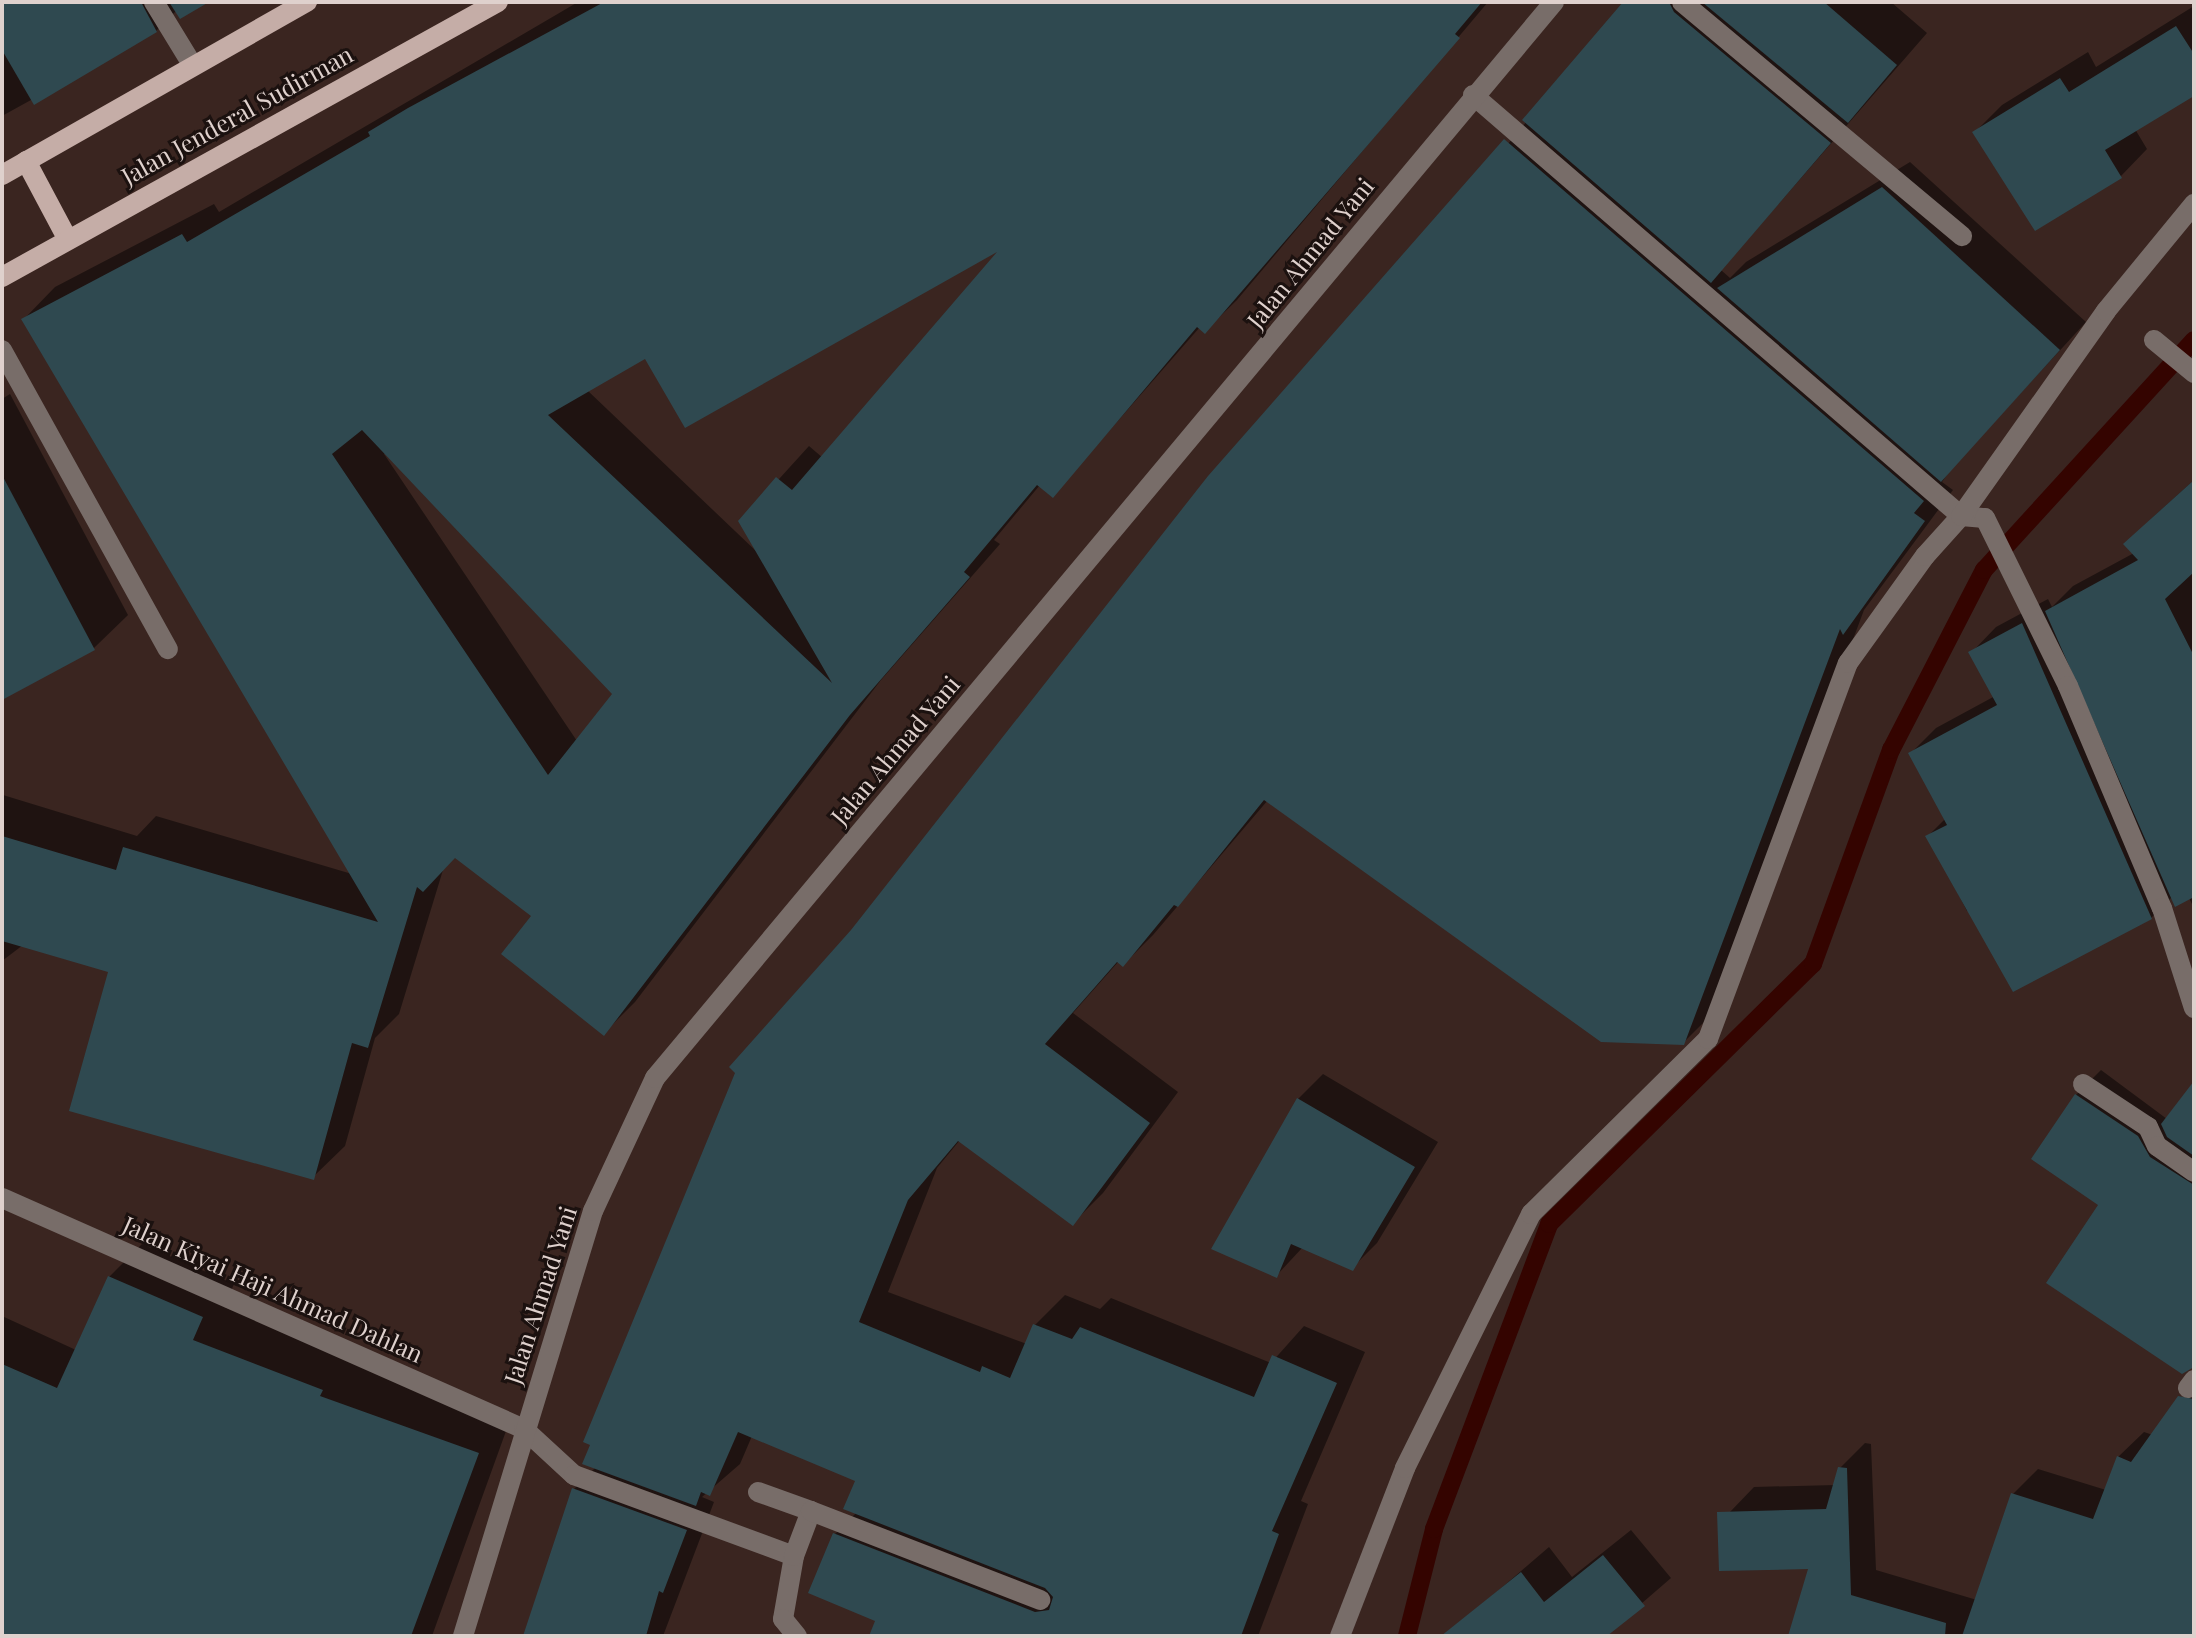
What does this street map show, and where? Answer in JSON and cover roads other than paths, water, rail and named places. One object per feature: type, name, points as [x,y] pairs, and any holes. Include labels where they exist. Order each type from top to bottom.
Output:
[{"type":"main road","points":[[2,175],[307,2]]},
{"type":"main road","name":"Jalan Jenderal Sudirman","points":[[2,277],[67,238],[498,2]]},
{"type":"main road","points":[[26,161],[67,238]]},
{"type":"street","points":[[154,2],[193,66]]},
{"type":"street","name":"Jalan Ahmad Yani","points":[[463,1636],[593,1211],[655,1078],[1473,95],[1554,2]]},
{"type":"street","points":[[1682,2],[1962,236]]},
{"type":"street","points":[[1473,95],[1961,516],[1985,518],[2015,574],[2162,908],[2194,1008]]},
{"type":"street","points":[[1340,1636],[1405,1468],[1531,1214],[1708,1039],[1848,663],[1925,556],[1961,516],[2106,311],[2194,204]]},
{"type":"street","points":[[2154,340],[2194,373]]},
{"type":"street","points":[[2,350],[168,649]]},
{"type":"street","points":[[2083,1084],[2148,1127],[2157,1146],[2194,1172]]},
{"type":"street","name":"Jalan Kiyai Haji Ahmad Dahlan","points":[[2,1198],[524,1429],[574,1475],[794,1556]]},
{"type":"street","points":[[758,1492],[1040,1600]]},
{"type":"street","points":[[797,1636],[783,1619],[794,1556],[811,1511]]},
{"type":"waterway","points":[[1407,1636],[1434,1529],[1549,1224],[1813,964],[1891,750],[1984,570],[2194,340]]}]
